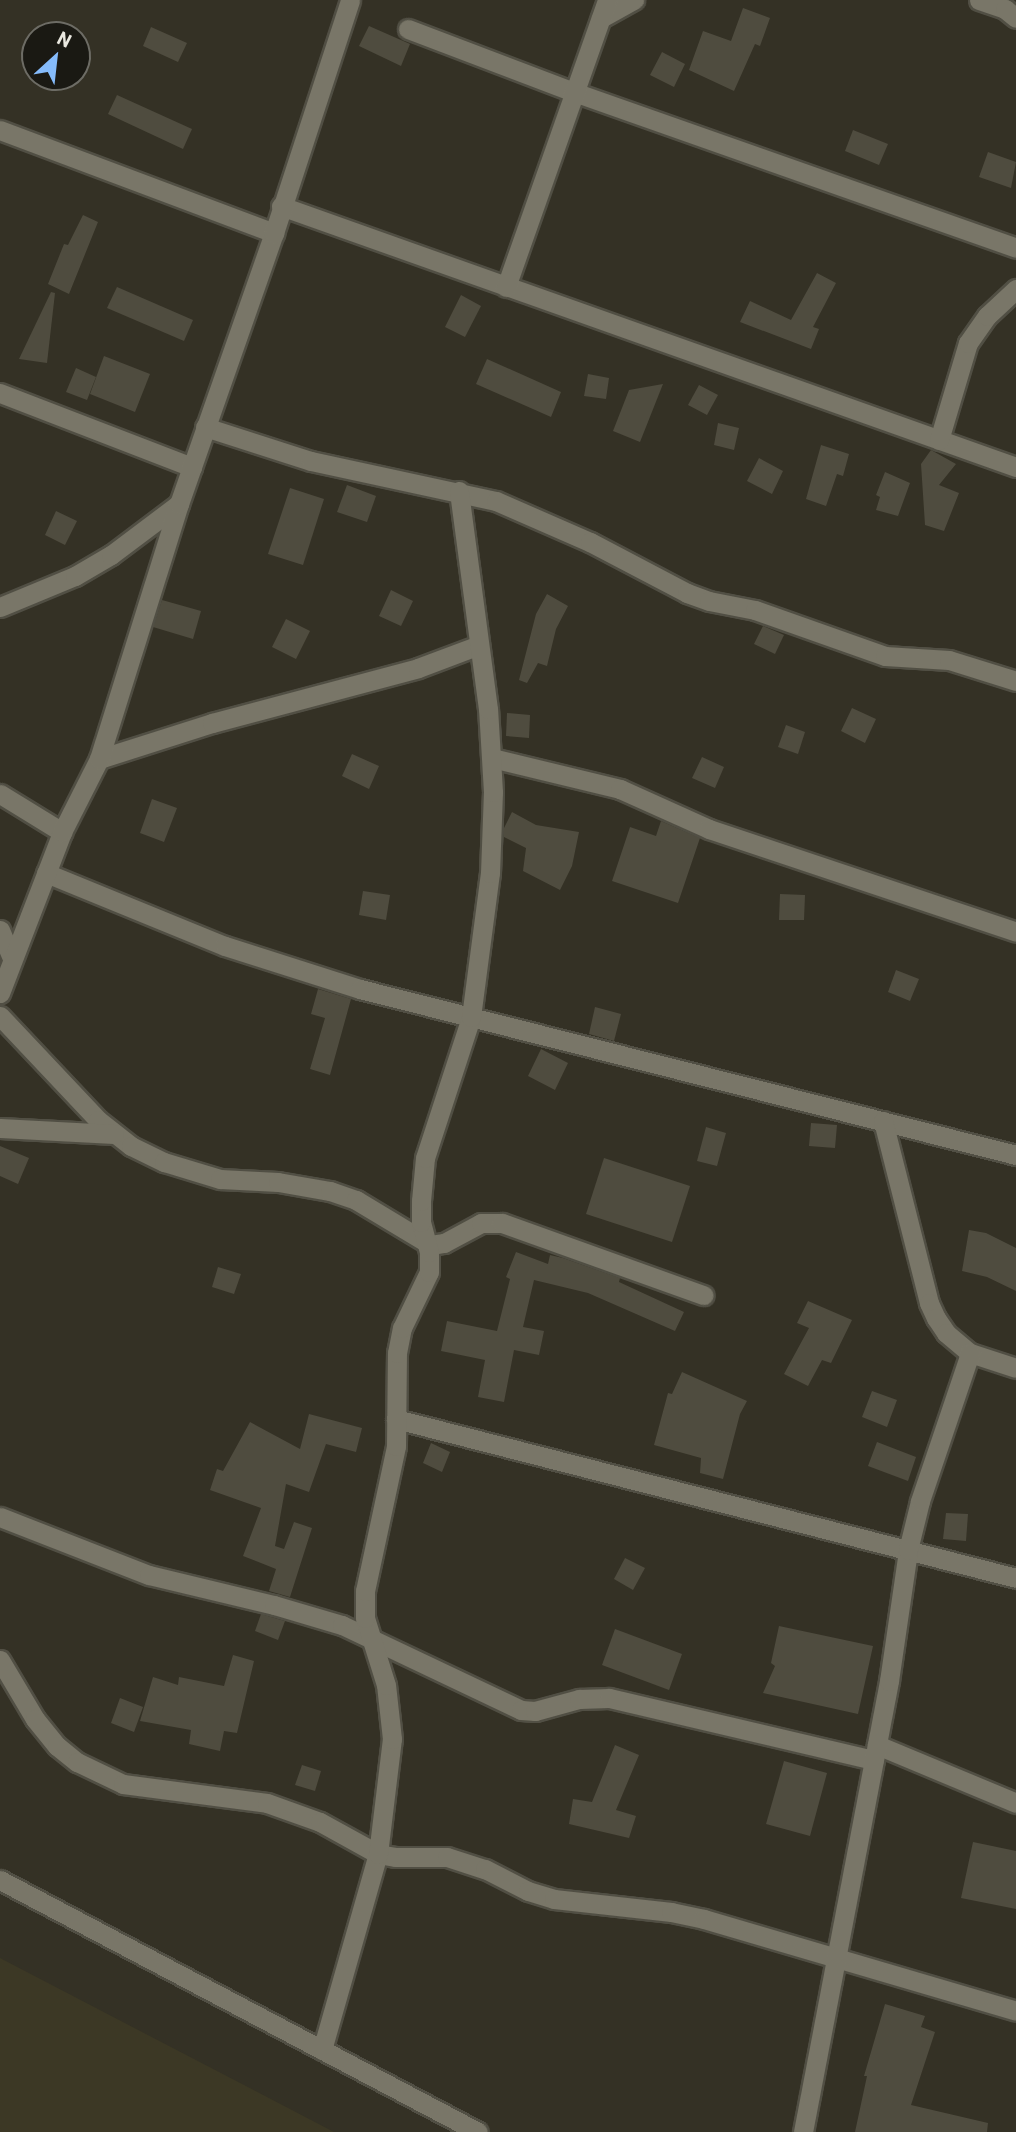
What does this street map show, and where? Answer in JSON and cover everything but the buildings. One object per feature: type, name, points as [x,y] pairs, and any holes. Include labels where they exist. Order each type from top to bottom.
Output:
[{"type":"street","points":[[1,990],[62,832],[99,759],[178,504],[274,233],[350,0]]},
{"type":"street","points":[[506,287],[604,9],[634,0]]},
{"type":"street","points":[[979,0],[1005,9],[1016,18]]},
{"type":"street","points":[[408,29],[574,92],[1016,248]]},
{"type":"street","points":[[0,130],[274,233]]},
{"type":"street","points":[[281,206],[1016,467]]},
{"type":"street","points":[[939,440],[968,343],[987,316],[1016,289]]},
{"type":"street","points":[[0,393],[192,467]]},
{"type":"street","points":[[205,427],[311,461],[460,491],[496,501],[544,521],[670,585],[709,601],[755,610],[885,656],[949,660],[1016,681]]},
{"type":"street","points":[[322,2050],[378,1854],[392,1740],[386,1685],[369,1636],[365,1591],[396,1446],[397,1353],[407,1312],[429,1272],[429,1252],[425,1244],[421,1201],[425,1158],[471,1017],[490,873],[492,758],[460,491]]},
{"type":"street","points":[[0,607],[37,594],[93,566],[146,531],[178,504]]},
{"type":"street","points":[[99,759],[212,723],[418,668],[480,645]]},
{"type":"street","points":[[492,758],[629,792],[709,829],[1016,932]]},
{"type":"street","points":[[0,794],[62,832]]},
{"type":"street","points":[[46,873],[135,911],[292,968],[471,1017],[1016,1155]]},
{"type":"street","points":[[0,930],[12,958]]},
{"type":"street","points":[[0,1016],[114,1134],[147,1155],[191,1172],[249,1182],[304,1186],[356,1200],[425,1244],[444,1243],[481,1223],[502,1223],[703,1296]]},
{"type":"street","points":[[883,1121],[929,1303],[946,1333],[970,1353],[1016,1368]]},
{"type":"street","points":[[0,1128],[114,1134]]},
{"type":"street","points":[[803,2132],[876,1753],[908,1550],[920,1501],[970,1353]]},
{"type":"street","points":[[396,1419],[1016,1578]]},
{"type":"street","points":[[0,1517],[149,1575],[311,1614],[369,1636],[508,1707],[521,1710],[550,1709],[579,1699],[609,1698],[876,1753],[1016,1803]]},
{"type":"street","points":[[0,1660],[45,1733],[77,1762],[99,1775],[123,1784],[267,1803],[320,1822],[378,1854],[395,1857],[447,1857],[475,1865],[528,1891],[554,1899],[671,1912],[743,1929],[1016,2011]]},
{"type":"street","points":[[0,1880],[478,2132]]},
{"type":"shaded area","points":[[0,1958],[334,2132],[0,2132]]}]
